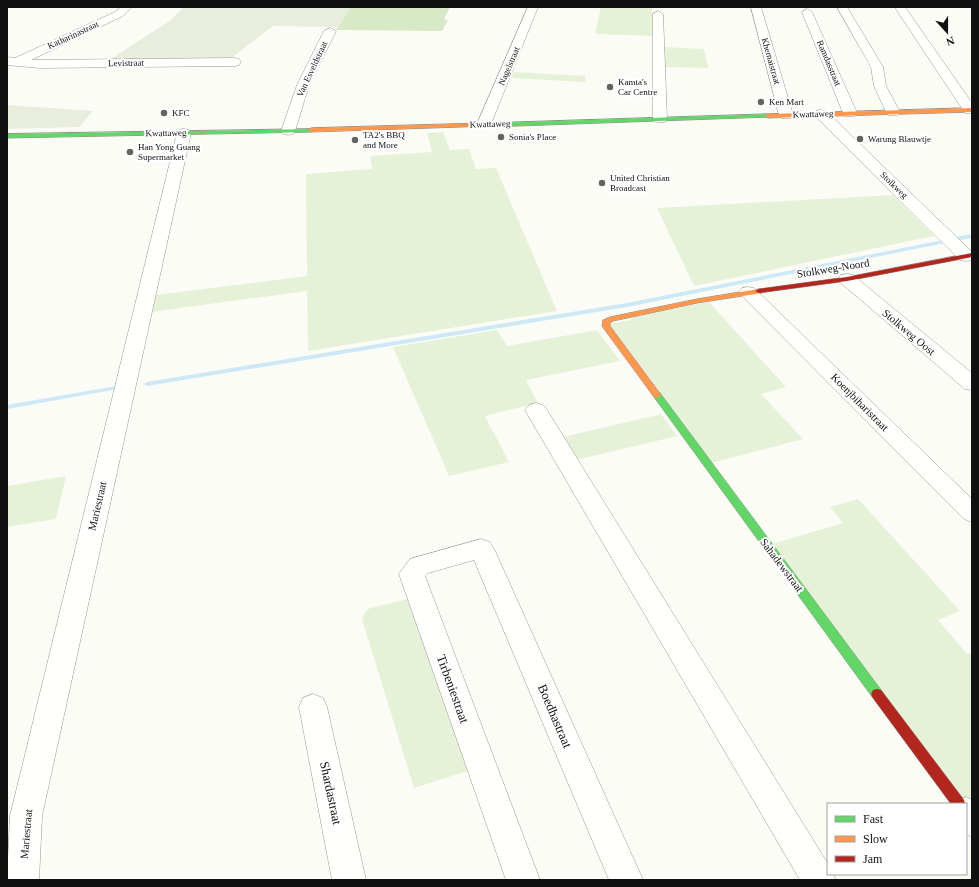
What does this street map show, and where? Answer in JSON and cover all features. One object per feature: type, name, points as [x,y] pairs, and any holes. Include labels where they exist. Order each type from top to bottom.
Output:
[{"type":"main road","name":"Kwattaweg","points":[[7,136],[288,131],[971,110]]},
{"type":"main road","name":"Stolkweg-Noord","points":[[606,326],[606,322],[610,319],[697,301],[748,292],[847,279],[969,255]]},
{"type":"main road","name":"Sahadewstraat","points":[[606,326],[958,803]]},
{"type":"street","name":"Katharinastraat","points":[[12,61],[119,14],[127,7]]},
{"type":"street","name":"Nagelstraat","points":[[484,124],[533,7]]},
{"type":"street","name":"Khemaistraat","points":[[756,7],[786,115]]},
{"type":"street","points":[[842,8],[877,67],[880,86],[894,112]]},
{"type":"street","points":[[901,9],[971,110]]},
{"type":"street","name":"Ramdasstraat","points":[[807,12],[850,113]]},
{"type":"street","points":[[658,14],[660,120]]},
{"type":"street","name":"Van Esveldstraat","points":[[288,131],[303,85],[330,31]]},
{"type":"street","name":"Levistraat","points":[[12,61],[40,64],[235,62]]},
{"type":"street","name":"Stolkweg","points":[[821,114],[969,255]]},
{"type":"street","name":"Mariestraat","points":[[22,880],[26,816],[184,133]]},
{"type":"street","name":"Stolkweg Oost","points":[[847,279],[972,384]]},
{"type":"street","name":"Koenjbiharistraat","points":[[748,292],[972,513]]},
{"type":"street","points":[[536,410],[819,880]]},
{"type":"street","name":"Tirbeniestraat","points":[[484,553],[481,549],[475,550],[419,566],[412,574],[523,880]]},
{"type":"street","name":"Boedhastraat","points":[[484,553],[626,880]]},
{"type":"street","name":"Shardastraat","points":[[313,707],[349,880]]},
{"type":"green space","points":[[184,7],[351,7],[338,27],[273,26],[230,59],[109,60],[168,22]]},
{"type":"green space","points":[[351,7],[450,7],[444,19],[448,20],[442,31],[336,30]]},
{"type":"green space","points":[[601,7],[652,7],[652,13],[654,13],[655,36],[595,34]]},
{"type":"green space","points":[[663,47],[704,49],[708,68],[664,67]]},
{"type":"green space","points":[[512,72],[586,76],[585,82],[511,78]]},
{"type":"green space","points":[[7,105],[93,111],[79,127],[7,129]]},
{"type":"green space","points":[[443,132],[450,150],[469,149],[476,169],[496,168],[557,311],[308,351],[307,291],[151,312],[155,295],[307,276],[306,174],[372,169],[370,156],[432,152],[427,133]]},
{"type":"green space","points":[[893,195],[934,236],[694,286],[657,208]]},
{"type":"green space","points":[[709,302],[786,387],[761,394],[803,439],[707,464],[604,325],[631,320],[633,316]]},
{"type":"green space","points":[[497,330],[507,346],[597,330],[620,361],[526,380],[538,403],[485,416],[509,462],[449,476],[393,347]]},
{"type":"green space","points":[[661,414],[677,436],[572,461],[559,438]]},
{"type":"green space","points":[[66,476],[56,519],[7,527],[7,486]]},
{"type":"green space","points":[[858,499],[960,611],[938,620],[967,654],[972,653],[972,812],[967,803],[965,803],[769,545],[843,523],[830,507]]},
{"type":"green space","points":[[408,599],[474,769],[414,788],[362,619],[365,612],[370,608]]},
{"type":"waterway","points":[[960,238],[972,236]]},
{"type":"waterway","points":[[147,384],[627,305],[948,241]]},
{"type":"waterway","points":[[7,407],[116,388]]},
{"type":"traffic: fast","points":[[489,125],[768,116]]},
{"type":"traffic: fast","points":[[7,136],[311,130]]},
{"type":"traffic: fast","points":[[657,395],[877,694]]},
{"type":"traffic: slow","points":[[768,116],[972,110]]},
{"type":"traffic: slow","points":[[311,130],[489,125]]},
{"type":"traffic: slow","points":[[657,395],[606,326],[606,322],[610,319],[697,301],[759,291]]},
{"type":"traffic: jam","points":[[759,291],[847,279],[972,255]]},
{"type":"traffic: jam","points":[[877,694],[958,803]]},
{"type":"place","name":"Kamta's Car Centre","points":[[610,87]]},
{"type":"place","name":"Ken Mart","points":[[761,102]]},
{"type":"place","name":"KFC","points":[[164,113]]},
{"type":"place","name":"Sonia's Place","points":[[501,137]]},
{"type":"place","name":"Warung Blauwtje","points":[[860,139]]},
{"type":"place","name":"TA2's BBQ and More","points":[[355,140]]},
{"type":"place","name":"Han Yong Guang Supermarket","points":[[130,152]]},
{"type":"place","name":"United Christian Broadcast","points":[[602,183]]}]
